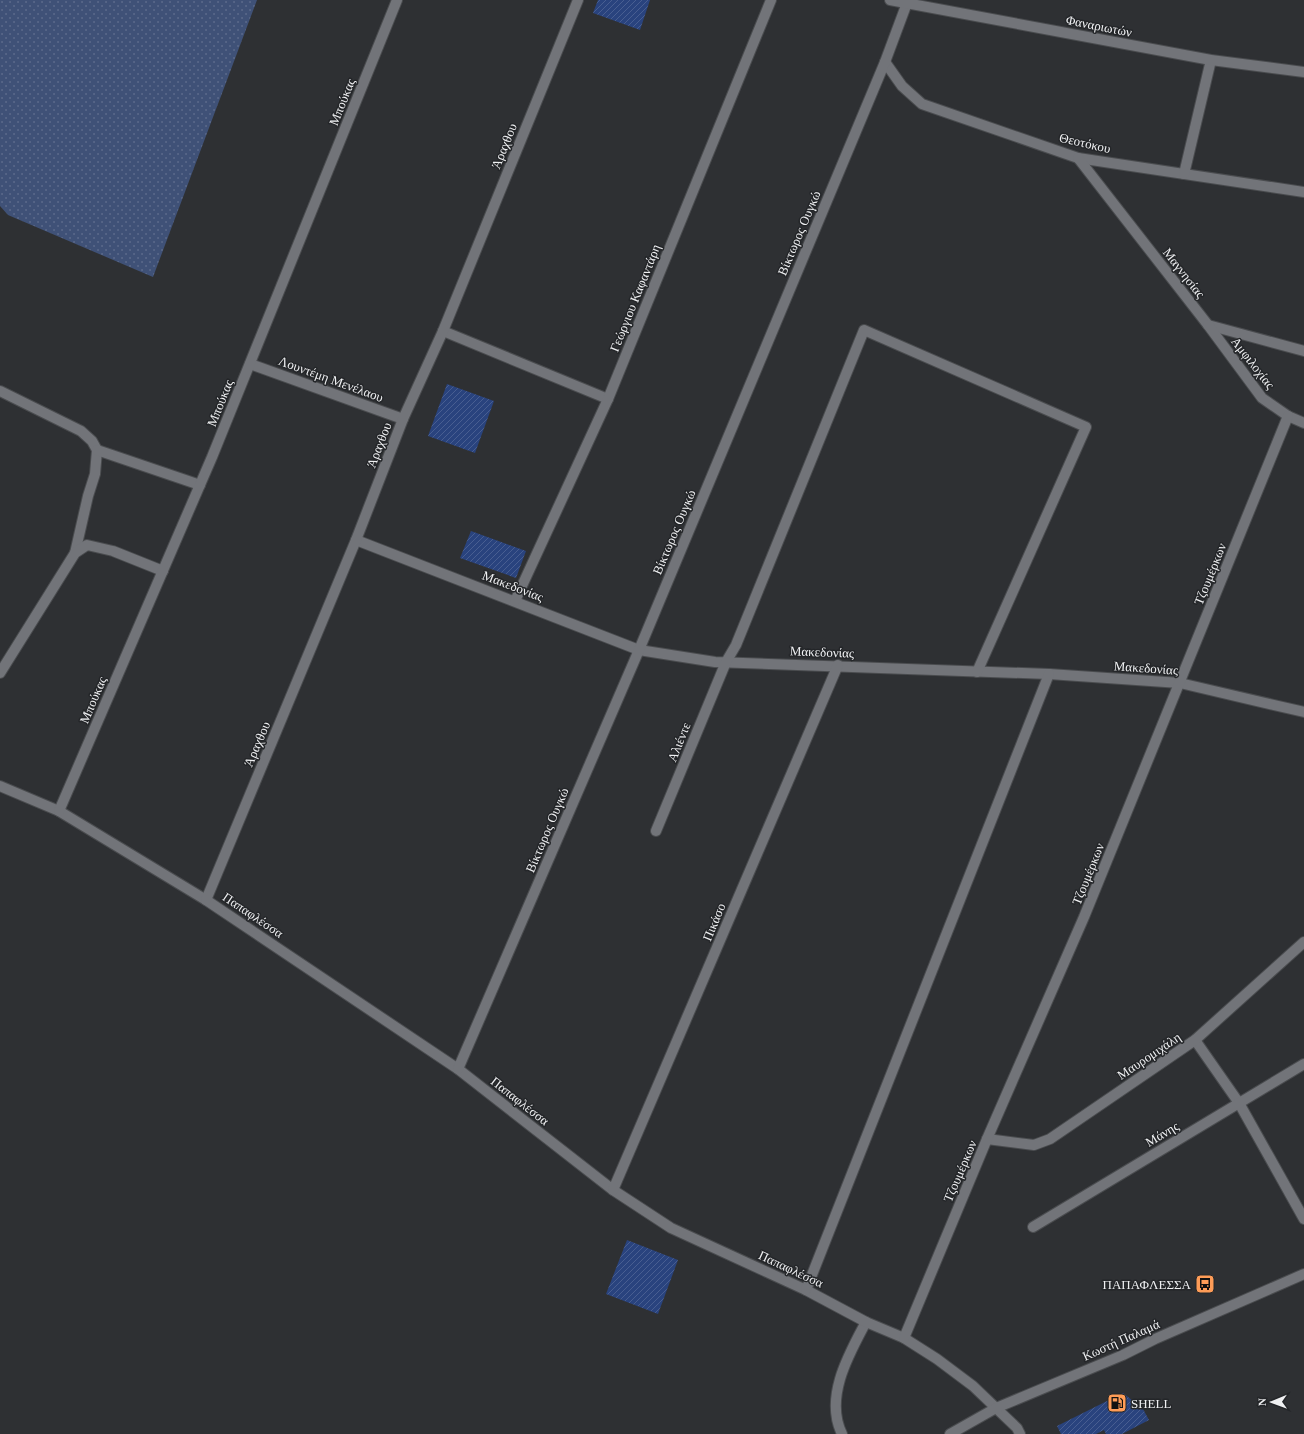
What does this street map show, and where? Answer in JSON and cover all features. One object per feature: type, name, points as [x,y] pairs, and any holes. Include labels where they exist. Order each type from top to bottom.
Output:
[{"type":"street","name":"Μπούκας","points":[[59,811],[200,485],[397,0]]},
{"type":"street","name":"Άραχθου","points":[[206,900],[356,540],[403,419],[443,331],[578,0]]},
{"type":"street","name":"Γεώργιου Καφαντάρη","points":[[515,601],[608,399],[771,0]]},
{"type":"street","name":"Φαναριωτών","points":[[890,0],[1211,60],[1304,72]]},
{"type":"street","name":"Βίκτωρος Ουγκώ","points":[[458,1069],[639,650],[885,62],[907,3]]},
{"type":"street","points":[[1184,174],[1211,60]]},
{"type":"street","name":"Θεοτόκου","points":[[885,62],[902,86],[922,104],[1078,158],[1304,192]]},
{"type":"street","name":"Μαγνησίας","points":[[1078,158],[1208,325]]},
{"type":"street","points":[[1208,325],[1304,351]]},
{"type":"street","name":"Αμφιλοχίας","points":[[1208,325],[1262,398],[1288,416],[1304,423]]},
{"type":"street","name":"Αλιέντε","points":[[656,831],[726,662],[736,645],[864,330],[1086,427],[977,672]]},
{"type":"street","points":[[443,331],[608,399]]},
{"type":"street","name":"Λουντέμη Μενέλαου","points":[[250,364],[403,419]]},
{"type":"street","points":[[0,391],[81,431],[92,441],[97,450],[95,474],[88,496],[75,553],[0,673]]},
{"type":"street","name":"Τζουμέρκων","points":[[904,1338],[987,1140],[1084,917],[1288,416]]},
{"type":"street","points":[[97,450],[200,485]]},
{"type":"street","name":"Μακεδονίας","points":[[356,540],[639,650],[726,662],[1050,674],[1180,683],[1304,712]]},
{"type":"street","points":[[75,553],[87,545],[113,551],[163,571]]},
{"type":"street","name":"Πικάσο","points":[[613,1190],[838,665]]},
{"type":"street","points":[[806,1290],[1050,674]]},
{"type":"street","name":"Παπαφλέσσα","points":[[0,786],[59,811],[206,900],[458,1069],[613,1190],[671,1228],[806,1290],[866,1322],[904,1338],[937,1359],[973,1386],[1017,1428],[1020,1434]]},
{"type":"street","name":"Μαυρομιχάλη","points":[[987,1140],[1034,1145],[1050,1139],[1195,1040],[1304,942]]},
{"type":"street","points":[[1195,1040],[1239,1103],[1304,1219]]},
{"type":"street","name":"Μάνης","points":[[1033,1227],[1304,1064]]},
{"type":"street","name":"Κωστή Παλαμά","points":[[950,1434],[996,1408],[1123,1355],[1304,1274]]},
{"type":"street","points":[[842,1434],[835,1408],[838,1389],[847,1358],[866,1322]]},
{"type":"shaded area","points":[[0,0],[257,0],[153,277],[8,215],[0,206]]},
{"type":"building","points":[[598,0],[650,0],[640,30],[593,13]]},
{"type":"building","points":[[447,384],[494,401],[475,453],[428,436]]},
{"type":"building","points":[[471,531],[526,551],[516,578],[460,558]]},
{"type":"building","points":[[627,1240],[678,1260],[658,1314],[606,1294]]},
{"type":"building","points":[[1123,1393],[1143,1409],[1149,1420],[1122,1434],[1106,1434],[1104,1430],[1096,1434],[1061,1434],[1057,1426]]},
{"type":"place","name":"ΠΑΠΑΦΛΕΣΣΑ","points":[[1205,1284]]},
{"type":"place","name":"SHELL","points":[[1117,1403]]}]
